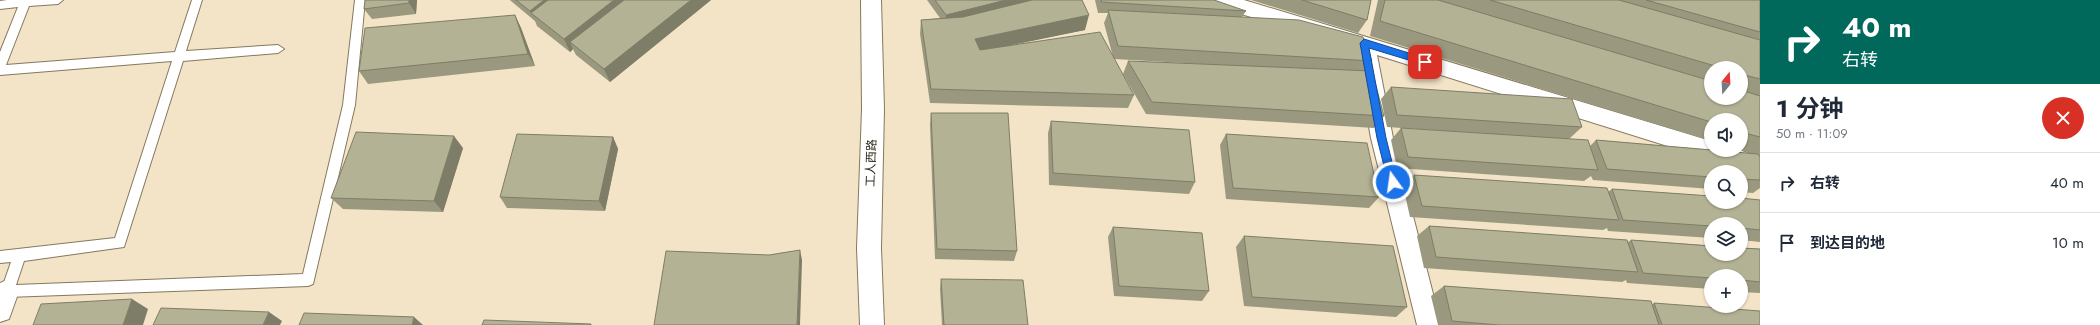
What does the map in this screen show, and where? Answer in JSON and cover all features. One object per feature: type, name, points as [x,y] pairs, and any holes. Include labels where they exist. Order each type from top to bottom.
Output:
[{"type":"street","name":"工人西路","points":[[871,0],[873,109],[869,248],[872,325]]},
{"type":"street","points":[[1218,0],[1364,43],[1760,166]]},
{"type":"street","points":[[1364,43],[1382,138],[1429,325]]},
{"type":"lane","points":[[0,5],[58,0]]},
{"type":"lane","points":[[0,257],[20,256],[120,243],[197,0]]},
{"type":"lane","points":[[20,256],[3,301],[175,286],[308,280],[349,105],[360,0]]},
{"type":"lane","points":[[0,66],[25,2]]},
{"type":"lane","points":[[0,70],[278,50]]},
{"type":"building","points":[[365,0],[409,0],[409,3],[364,9]]},
{"type":"building","points":[[516,0],[544,0],[530,11]]},
{"type":"building","points":[[548,0],[614,0],[564,39],[531,13]]},
{"type":"building","points":[[624,0],[691,0],[604,69],[570,42]]},
{"type":"building","points":[[935,0],[1006,0],[946,15]]},
{"type":"building","points":[[1032,0],[1082,0],[1089,15],[975,39],[980,50],[1100,32],[1134,95],[931,89],[921,20],[963,17]]},
{"type":"building","points":[[1101,0],[1214,0],[1246,11],[1101,2]]},
{"type":"building","points":[[1302,0],[1371,0],[1367,20]]},
{"type":"building","points":[[1385,0],[1438,0],[1704,79],[1704,105],[1748,105],[1748,92],[1760,96],[1760,137],[1748,134],[1748,113],[1704,113],[1704,120],[1380,21]]},
{"type":"building","points":[[1490,0],[1619,0],[1760,40],[1760,79],[1748,76],[1748,61],[1704,61],[1704,63]]},
{"type":"building","points":[[1646,0],[1760,0],[1760,32]]},
{"type":"building","points":[[1108,10],[1299,20],[1363,37],[1372,61],[1118,46]]},
{"type":"building","points":[[515,15],[528,54],[359,71],[365,28]]},
{"type":"building","points":[[1128,61],[1372,71],[1384,116],[1152,102]]},
{"type":"building","points":[[1391,87],[1572,99],[1582,127],[1397,115]]},
{"type":"building","points":[[931,113],[1008,113],[1017,251],[937,249]]},
{"type":"building","points":[[1051,121],[1189,130],[1195,182],[1053,173]]},
{"type":"building","points":[[1401,128],[1588,140],[1598,170],[1408,157]]},
{"type":"building","points":[[356,132],[454,136],[434,201],[331,198]]},
{"type":"building","points":[[517,134],[613,137],[599,201],[500,197]]},
{"type":"building","points":[[1226,134],[1367,143],[1379,197],[1233,188]]},
{"type":"building","points":[[1596,140],[1704,149],[1704,157],[1748,157],[1748,153],[1758,154],[1760,157],[1760,180],[1748,179],[1748,165],[1704,165],[1704,176],[1607,169]]},
{"type":"building","points":[[1414,175],[1607,188],[1619,220],[1422,206]]},
{"type":"building","points":[[1612,189],[1704,196],[1704,209],[1748,209],[1748,199],[1760,200],[1760,230],[1748,229],[1748,217],[1704,217],[1704,226],[1623,220]]},
{"type":"building","points":[[1429,226],[1627,240],[1638,272],[1436,257]]},
{"type":"building","points":[[1113,227],[1202,233],[1209,291],[1119,286]]},
{"type":"building","points":[[1244,236],[1393,246],[1407,307],[1252,297]]},
{"type":"building","points":[[1631,240],[1704,245],[1704,261],[1748,261],[1748,248],[1760,249],[1760,282],[1748,281],[1748,269],[1704,269],[1704,277],[1643,273]]},
{"type":"building","points":[[800,250],[797,325],[654,325],[666,251],[769,255]]},
{"type":"building","points":[[941,279],[1023,280],[1028,325],[944,325]]},
{"type":"building","points":[[1444,286],[1651,301],[1659,325],[1499,325],[1452,321]]},
{"type":"building","points":[[132,299],[123,325],[33,325],[41,304]]},
{"type":"building","points":[[1654,303],[1704,307],[1704,313],[1748,313],[1748,310],[1760,311],[1760,325],[1662,325]]},
{"type":"building","points":[[161,308],[269,312],[263,325],[153,325]]},
{"type":"building","points":[[304,313],[414,317],[412,325],[299,325]]},
{"type":"building","points":[[484,320],[591,324],[591,325],[482,325]]},
{"type":"route","points":[[1393,182],[1382,138],[1364,43],[1425,62]]}]
